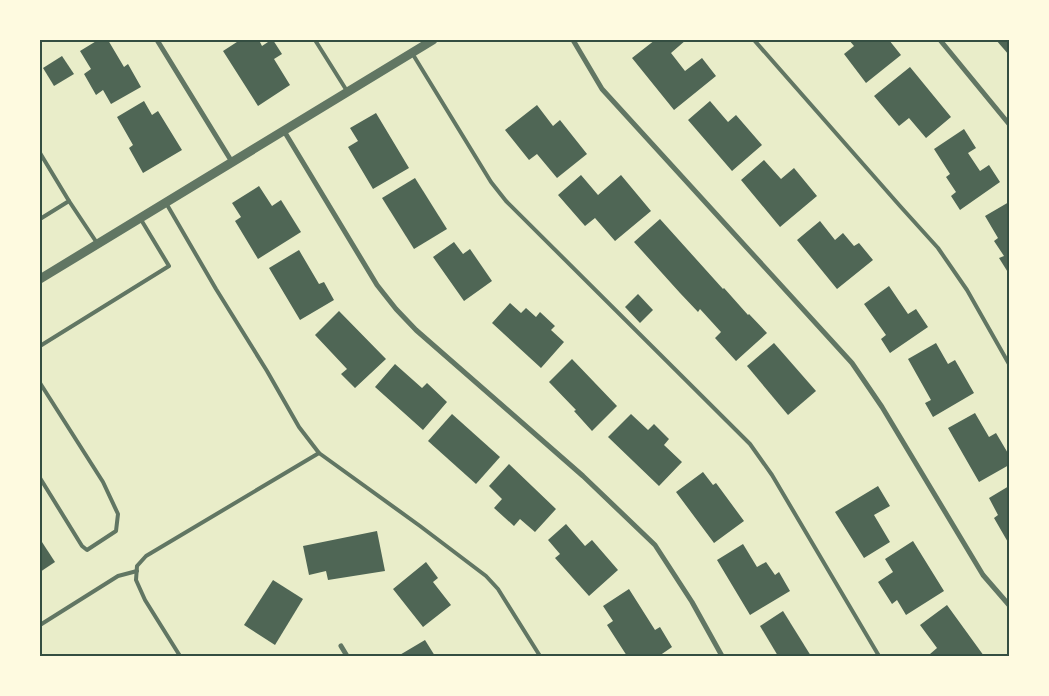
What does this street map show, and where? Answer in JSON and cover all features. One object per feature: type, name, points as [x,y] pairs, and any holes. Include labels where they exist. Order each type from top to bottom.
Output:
[{"type":"street","points":[[157,40],[232,162]]},
{"type":"street","points":[[40,279],[433,40]]},
{"type":"street","points":[[573,40],[602,89],[852,363],[882,407],[983,575],[1009,605]]},
{"type":"street","points":[[940,40],[1009,124]]},
{"type":"street","points":[[284,131],[377,285],[396,309],[416,330],[583,476],[655,545],[692,602],[722,656]]},
{"type":"street","points":[[341,646],[347,656]]},
{"type":"lane","points":[[316,40],[347,92]]},
{"type":"lane","points":[[754,40],[938,248],[967,290],[1009,364]]},
{"type":"lane","points":[[412,53],[491,182],[506,201],[750,444],[772,475],[879,656]]},
{"type":"lane","points":[[40,153],[98,244]]},
{"type":"lane","points":[[40,218],[69,201]]},
{"type":"lane","points":[[166,202],[299,427],[319,453],[486,576],[498,589],[540,656]]},
{"type":"lane","points":[[40,346],[169,266],[140,218]]},
{"type":"lane","points":[[40,383],[103,482],[118,514],[116,531],[87,550],[82,546],[40,478]]},
{"type":"lane","points":[[180,656],[145,600],[136,580],[137,566],[146,556],[319,453]]},
{"type":"lane","points":[[40,625],[118,576],[137,571]]},
{"type":"building","points":[[98,40],[108,40],[124,67],[128,64],[141,87],[111,104],[103,90],[96,95],[84,74],[91,69],[80,51]]},
{"type":"building","points":[[240,40],[259,40],[262,46],[273,40],[282,54],[274,59],[290,85],[258,106],[223,51]]},
{"type":"building","points":[[655,40],[686,40],[671,53],[685,71],[702,58],[716,76],[674,110],[632,58]]},
{"type":"building","points":[[849,40],[889,40],[901,55],[866,83],[844,54],[854,46]]},
{"type":"building","points":[[996,40],[1009,40],[1009,55]]},
{"type":"building","points":[[62,56],[74,74],[54,86],[43,68]]},
{"type":"building","points":[[910,67],[951,117],[926,138],[909,118],[899,126],[874,96]]},
{"type":"building","points":[[144,101],[152,115],[158,111],[182,150],[143,173],[129,148],[133,145],[117,117]]},
{"type":"building","points":[[710,101],[728,122],[736,115],[762,145],[732,171],[688,120]]},
{"type":"building","points":[[537,105],[553,126],[560,120],[587,154],[557,178],[537,154],[529,160],[505,130]]},
{"type":"building","points":[[376,113],[409,168],[373,189],[348,147],[358,141],[350,128]]},
{"type":"building","points":[[964,129],[976,148],[968,153],[980,171],[989,165],[1000,182],[960,210],[951,196],[956,192],[946,177],[950,174],[934,149]]},
{"type":"building","points":[[764,160],[781,179],[794,168],[817,196],[780,227],[741,180]]},
{"type":"building","points":[[581,175],[598,195],[621,175],[651,211],[615,241],[595,218],[585,226],[558,195]]},
{"type":"building","points":[[415,178],[447,229],[414,249],[382,198]]},
{"type":"building","points":[[259,186],[272,206],[281,200],[301,232],[258,259],[235,221],[241,217],[232,203]]},
{"type":"building","points":[[1009,202],[1009,274],[999,258],[1004,256],[994,241],[998,238],[985,216]]},
{"type":"building","points":[[660,219],[723,289],[767,333],[736,361],[715,338],[721,332],[700,309],[698,312],[634,242]]},
{"type":"building","points":[[820,221],[835,240],[843,233],[854,246],[859,243],[873,260],[837,289],[797,240]]},
{"type":"building","points":[[454,242],[463,254],[470,249],[492,281],[464,301],[433,257]]},
{"type":"building","points":[[299,250],[319,284],[324,282],[334,300],[300,320],[269,268]]},
{"type":"building","points":[[889,286],[908,314],[916,309],[928,327],[890,353],[881,339],[886,335],[864,304]]},
{"type":"building","points":[[638,294],[653,310],[640,323],[625,307]]},
{"type":"building","points":[[510,303],[521,313],[526,308],[536,317],[540,312],[555,326],[551,330],[564,342],[541,368],[492,323]]},
{"type":"building","points":[[339,311],[386,359],[355,388],[341,374],[347,369],[315,335]]},
{"type":"building","points":[[774,343],[816,391],[788,415],[747,366]]},
{"type":"building","points":[[936,343],[948,364],[955,360],[974,393],[933,417],[925,403],[931,400],[908,359]]},
{"type":"building","points":[[572,359],[617,406],[592,431],[574,411],[576,410],[549,382]]},
{"type":"building","points":[[395,364],[422,388],[427,383],[447,402],[423,430],[375,387]]},
{"type":"building","points":[[975,413],[989,437],[996,433],[1009,455],[1009,465],[979,482],[948,428]]},
{"type":"building","points":[[452,414],[500,457],[476,484],[428,441]]},
{"type":"building","points":[[631,414],[648,430],[654,424],[669,439],[664,445],[682,462],[659,486],[608,437]]},
{"type":"building","points":[[509,464],[556,509],[535,532],[520,519],[514,526],[494,508],[502,499],[489,486]]},
{"type":"building","points":[[703,472],[713,485],[716,483],[744,521],[714,543],[676,492]]},
{"type":"building","points":[[878,486],[890,506],[874,515],[890,542],[864,558],[835,512]]},
{"type":"building","points":[[1009,486],[1009,544],[994,518],[998,515],[989,498]]},
{"type":"building","points":[[566,524],[585,546],[592,540],[618,570],[589,596],[555,558],[560,554],[548,540]]},
{"type":"building","points":[[377,531],[385,571],[328,580],[326,571],[309,575],[303,546]]},
{"type":"building","points":[[40,539],[55,562],[40,572]]},
{"type":"building","points":[[913,541],[944,591],[906,615],[897,600],[892,604],[878,582],[893,572],[885,559]]},
{"type":"building","points":[[743,544],[757,567],[766,562],[775,575],[779,572],[790,591],[750,615],[717,560]]},
{"type":"building","points":[[426,562],[438,578],[433,582],[451,605],[423,627],[393,589]]},
{"type":"building","points":[[273,580],[303,599],[275,645],[244,625]]},
{"type":"building","points":[[629,589],[655,630],[660,627],[672,647],[659,656],[627,656],[607,625],[613,621],[603,606]]},
{"type":"building","points":[[947,605],[984,656],[931,656],[930,654],[937,648],[920,625]]},
{"type":"building","points":[[783,611],[811,656],[778,656],[760,626]]},
{"type":"building","points":[[425,640],[435,656],[398,656]]}]
